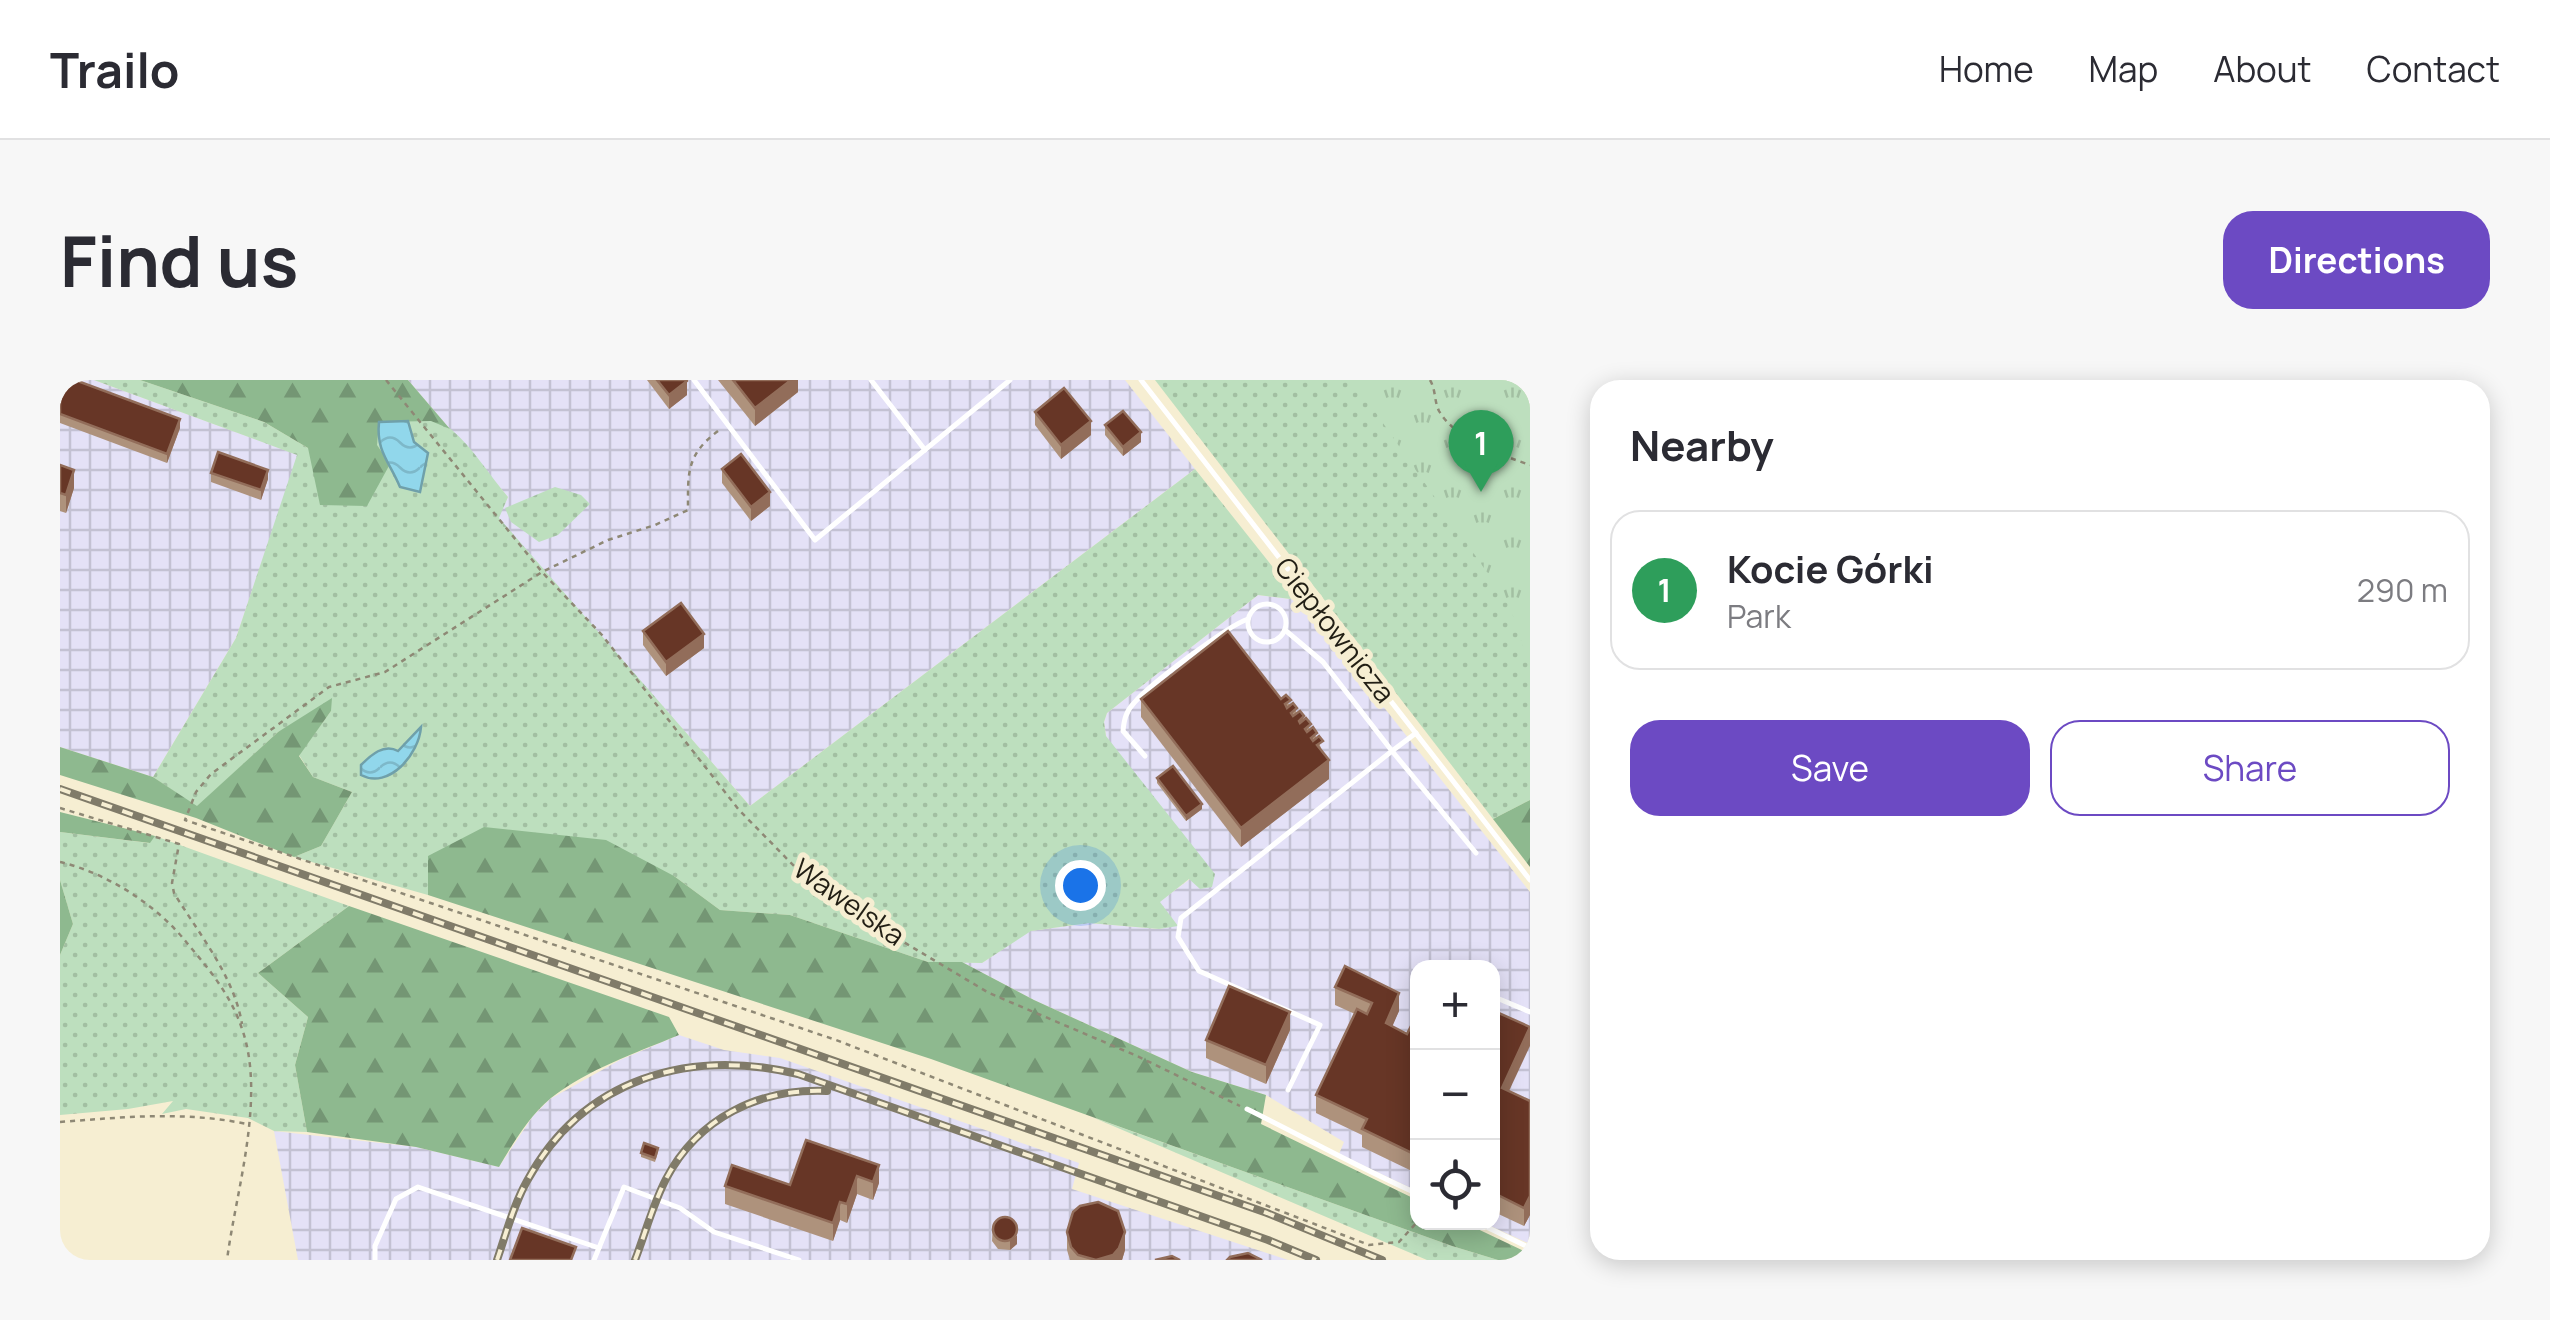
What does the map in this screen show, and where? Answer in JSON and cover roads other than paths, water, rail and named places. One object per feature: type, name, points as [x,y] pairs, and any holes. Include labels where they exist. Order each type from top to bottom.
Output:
[{"type":"lane","points":[[694,380],[816,540],[1010,380]]},
{"type":"lane","points":[[871,380],[925,450]]},
{"type":"lane","name":"Ciepłownicza","points":[[1140,380],[1530,880]]},
{"type":"lane","points":[[1145,756],[1123,731],[1124,719],[1135,702],[1224,632],[1248,619],[1258,606],[1271,604],[1284,614],[1285,630],[1323,662],[1476,853]]},
{"type":"lane","points":[[1248,619],[1250,632],[1259,640],[1272,641],[1285,630]]},
{"type":"lane","points":[[1288,1090],[1320,1025],[1199,971],[1178,937],[1181,918],[1416,733]]},
{"type":"lane","points":[[1500,999],[1530,1012]]},
{"type":"lane","points":[[1247,1109],[1348,1163],[1410,1190]]},
{"type":"lane","points":[[375,1260],[375,1246],[396,1199],[418,1187],[599,1248]]},
{"type":"lane","points":[[594,1260],[624,1188],[680,1208],[714,1232],[799,1260]]},
{"type":"lane","points":[[1493,1230],[1530,1248]]},
{"type":"water","points":[[408,421],[414,442],[428,453],[420,492],[400,487],[379,441],[379,422]]},
{"type":"water","points":[[421,727],[415,748],[401,767],[382,778],[361,775],[361,765],[369,757],[383,749],[398,751]]},
{"type":"railway","points":[[60,789],[1267,1213],[1382,1260]]},
{"type":"railway","points":[[497,1260],[527,1181],[550,1146],[578,1117],[609,1095],[643,1079],[679,1069],[718,1065],[798,1074],[1316,1260]]},
{"type":"railway","points":[[635,1260],[666,1179],[695,1139],[733,1111],[755,1101],[802,1091],[827,1091]]},
{"type":"place","name":"Kocie Górki","points":[[1481,492]]}]
